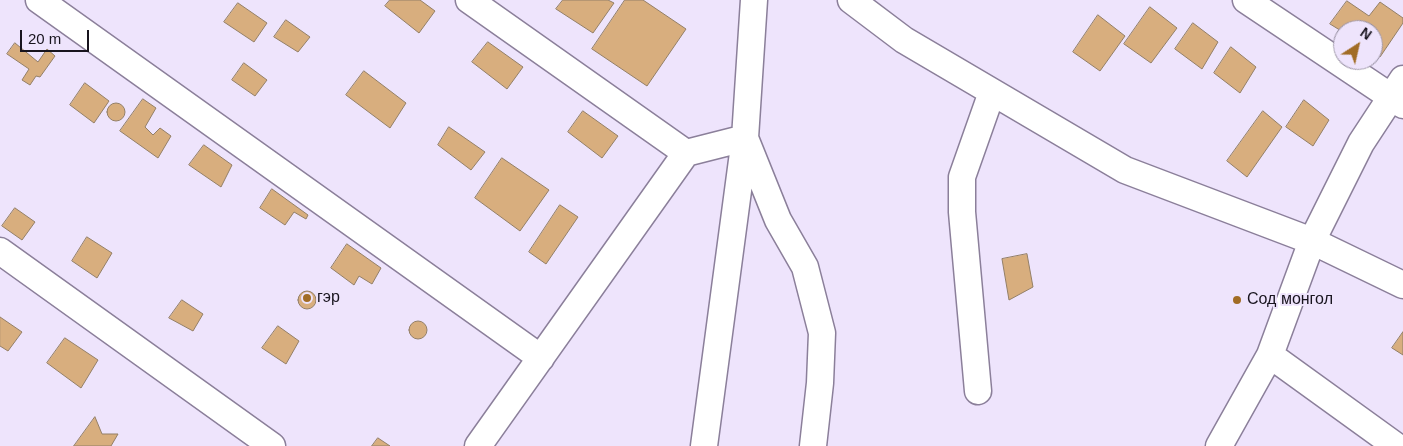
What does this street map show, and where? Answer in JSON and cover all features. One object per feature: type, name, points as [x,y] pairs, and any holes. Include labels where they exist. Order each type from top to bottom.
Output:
[{"type":"street","points":[[39,0],[541,358]]},
{"type":"street","points":[[469,0],[686,152]]},
{"type":"street","points":[[704,446],[745,138],[754,0]]},
{"type":"street","points":[[851,0],[904,40],[1125,170],[1312,241],[1403,285]]},
{"type":"street","points":[[1219,446],[1270,355],[1312,241],[1360,143],[1399,93],[1246,0]]},
{"type":"street","points":[[978,391],[962,212],[962,178],[992,92]]},
{"type":"street","points":[[478,446],[686,152],[745,138]]},
{"type":"street","points":[[745,138],[778,220],[805,267],[822,333],[820,383],[813,446]]},
{"type":"street","points":[[0,251],[272,446]]},
{"type":"street","points":[[1270,355],[1396,446]]},
{"type":"building","points":[[390,0],[420,0],[435,11],[419,33],[385,6]]},
{"type":"building","points":[[563,0],[608,0],[614,3],[593,33],[556,9]]},
{"type":"building","points":[[625,0],[643,0],[686,29],[647,86],[592,49]]},
{"type":"building","points":[[1347,1],[1369,16],[1380,2],[1403,18],[1403,23],[1383,53],[1383,20],[1333,20],[1333,26],[1330,24]]},
{"type":"building","points":[[238,3],[267,23],[254,42],[224,22]]},
{"type":"building","points":[[1150,7],[1177,28],[1151,63],[1124,44]]},
{"type":"building","points":[[1098,15],[1125,36],[1100,71],[1073,52]]},
{"type":"building","points":[[286,20],[310,37],[298,52],[274,37]]},
{"type":"building","points":[[1193,23],[1218,42],[1202,69],[1175,49]]},
{"type":"building","points":[[488,42],[523,67],[507,89],[472,62]]},
{"type":"building","points":[[15,43],[38,62],[47,49],[55,56],[40,77],[36,76],[30,85],[22,80],[29,69],[7,54]]},
{"type":"building","points":[[1231,47],[1256,67],[1240,93],[1214,73]]},
{"type":"building","points":[[244,63],[267,80],[255,96],[232,80]]},
{"type":"building","points":[[364,71],[406,103],[390,128],[346,95]]},
{"type":"building","points":[[85,83],[109,101],[94,123],[70,105]]},
{"type":"building","points":[[143,99],[156,108],[145,127],[153,135],[160,128],[171,136],[158,158],[120,131]]},
{"type":"building","points":[[1304,100],[1329,120],[1313,146],[1286,127]]},
{"type":"building","points":[[116,103],[122,106],[125,112],[122,118],[116,121],[110,118],[107,112],[110,106]]},
{"type":"building","points":[[583,111],[618,136],[602,158],[568,132]]},
{"type":"building","points":[[1263,111],[1282,127],[1247,177],[1227,161]]},
{"type":"building","points":[[449,127],[485,152],[471,170],[438,145]]},
{"type":"building","points":[[204,145],[232,165],[221,187],[189,165]]},
{"type":"building","points":[[502,158],[549,190],[520,231],[475,198]]},
{"type":"building","points":[[272,189],[308,215],[306,219],[294,212],[285,225],[260,208]]},
{"type":"building","points":[[560,205],[578,217],[546,264],[529,252]]},
{"type":"building","points":[[15,208],[35,222],[22,240],[2,226]]},
{"type":"building","points":[[87,237],[112,253],[97,278],[72,261]]},
{"type":"building","points":[[347,244],[381,268],[372,284],[359,276],[354,285],[331,268]]},
{"type":"building","points":[[1027,254],[1033,287],[1009,300],[1002,259]]},
{"type":"building","name":"гэр","points":[[307,291],[313,294],[316,300],[313,306],[307,309],[301,306],[298,300],[301,294]]},
{"type":"building","points":[[182,300],[203,314],[193,331],[169,318]]},
{"type":"building","points":[[0,317],[22,332],[8,351],[0,346]]},
{"type":"building","points":[[418,321],[424,324],[427,330],[424,336],[418,339],[412,336],[409,330],[412,324]]},
{"type":"building","points":[[278,326],[299,341],[286,364],[262,348]]},
{"type":"building","points":[[1403,332],[1403,355],[1392,348]]},
{"type":"building","points":[[65,338],[98,360],[81,388],[47,363]]},
{"type":"building","points":[[95,417],[102,434],[118,434],[111,446],[74,446]]},
{"type":"building","points":[[378,438],[390,446],[372,446]]},
{"type":"place","name":"гэр","points":[[307,298]]},
{"type":"place","name":"Сод монгол","points":[[1237,300]]}]
